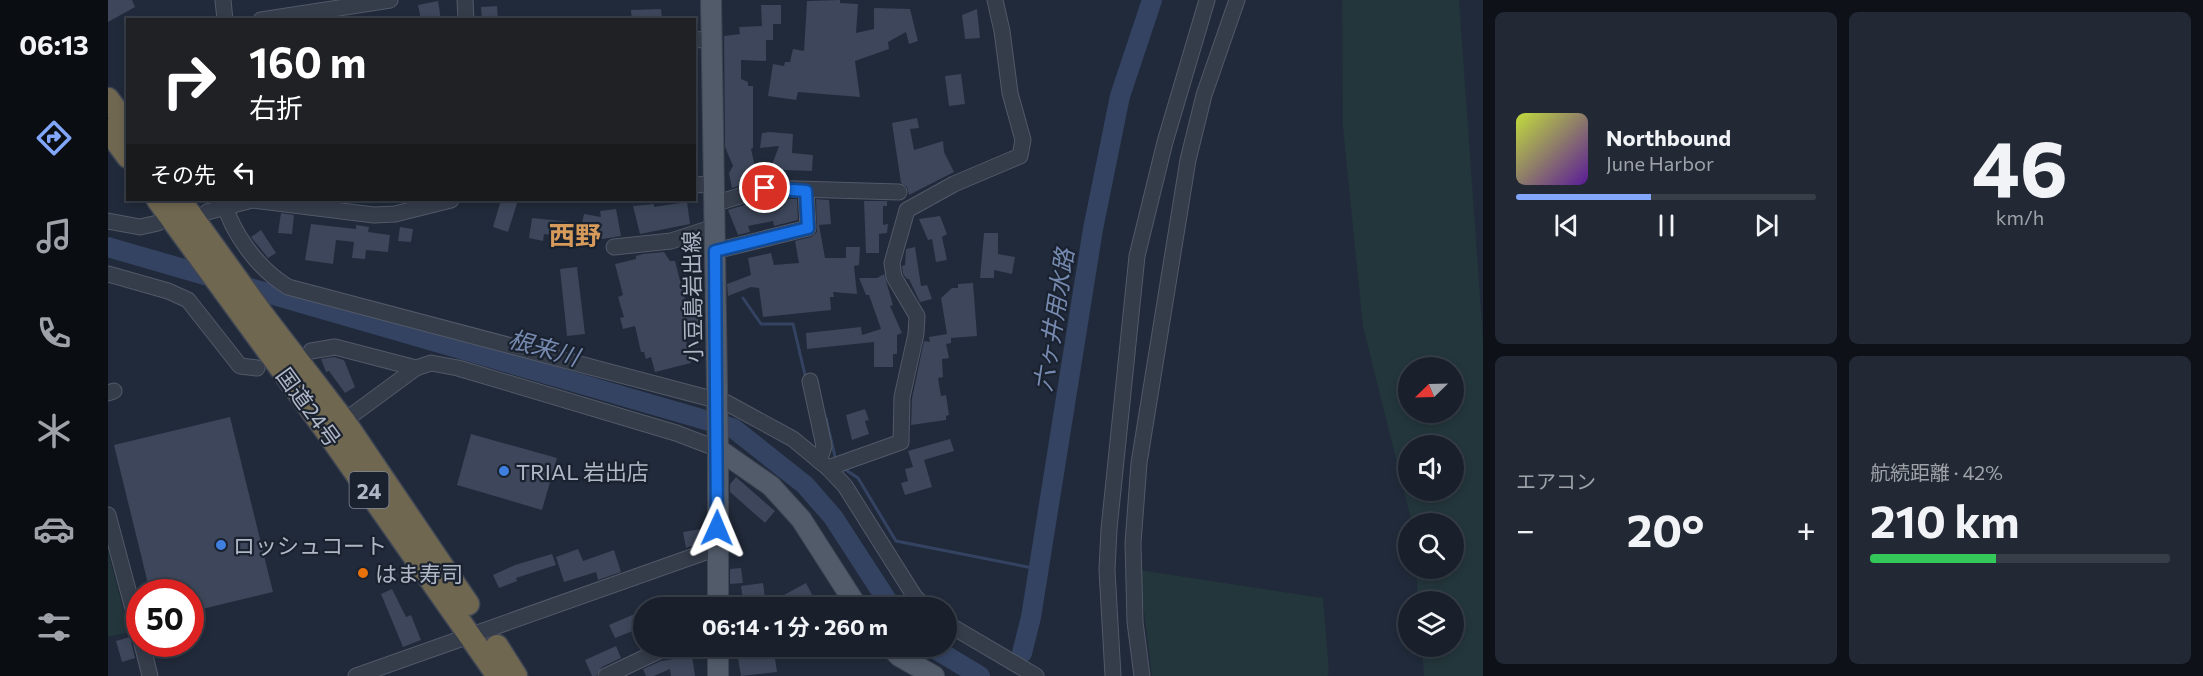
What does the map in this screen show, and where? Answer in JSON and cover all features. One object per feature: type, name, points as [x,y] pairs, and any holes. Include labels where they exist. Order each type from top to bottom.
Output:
[{"type":"highway","points":[[108,99],[126,123]]},
{"type":"highway","points":[[108,130],[126,154]]},
{"type":"highway","name":"国道24号","points":[[159,201],[478,631],[516,676]]},
{"type":"highway","name":"国道24号","points":[[181,201],[262,314],[344,421],[478,631],[498,676]]},
{"type":"main road","name":"小豆島岩出線","points":[[711,0],[703,39],[704,185],[714,204],[718,405],[718,597]]},
{"type":"main road","points":[[718,443],[771,486],[801,519],[851,597]]},
{"type":"main road","points":[[718,657],[718,676]]},
{"type":"main road","points":[[901,657],[934,676]]},
{"type":"street","points":[[223,0],[225,18]]},
{"type":"street","points":[[274,18],[390,0]]},
{"type":"street","points":[[465,0],[466,18]]},
{"type":"street","points":[[824,464],[901,442],[902,397],[916,334],[917,316],[894,277],[892,264],[907,210],[954,184],[1020,156],[1023,140],[1010,93],[1002,32],[995,0]]},
{"type":"street","points":[[1113,676],[1107,570],[1109,530],[1137,256],[1165,142],[1207,0]]},
{"type":"street","points":[[1142,676],[1135,622],[1133,543],[1139,463],[1188,160],[1204,95],[1237,0]]},
{"type":"street","points":[[714,204],[765,188],[899,192]]},
{"type":"street","points":[[715,251],[808,228],[806,191]]},
{"type":"street","points":[[207,212],[224,204],[245,201]]},
{"type":"street","points":[[260,201],[374,215],[395,214],[447,201]]},
{"type":"street","points":[[224,204],[231,222],[255,257],[273,278],[288,287],[718,405],[727,403],[793,438],[824,464],[845,486],[915,597]]},
{"type":"street","points":[[108,221],[140,226],[158,223]]},
{"type":"street","points":[[614,247],[671,241],[714,227]]},
{"type":"street","points":[[108,274],[168,291],[188,300],[240,366],[257,368]]},
{"type":"street","points":[[311,351],[335,347],[416,368]]},
{"type":"street","points":[[344,421],[416,368],[431,363],[458,368],[676,434],[718,443]]},
{"type":"street","points":[[810,381],[824,446],[824,464]]},
{"type":"street","points":[[108,515],[126,582]]},
{"type":"street","points":[[356,676],[717,548]]},
{"type":"street","points":[[957,629],[1036,676]]},
{"type":"street","points":[[145,657],[150,676]]},
{"type":"street","points":[[606,676],[646,657]]},
{"type":"green space","points":[[1342,0],[1459,0],[1483,339],[1483,676],[1424,676],[1423,657],[1464,657],[1464,591],[1417,591],[1417,579],[1464,579],[1464,513],[1410,513],[1407,501],[1464,501],[1464,435],[1398,435],[1398,467],[1363,326],[1343,127]]},
{"type":"green space","points":[[108,552],[126,621],[126,633],[108,637]]},
{"type":"green space","points":[[1139,570],[1323,598],[1329,673],[1327,676],[1152,676]]},
{"type":"building","points":[[108,0],[132,0],[135,7],[108,22]]},
{"type":"building","points":[[840,0],[840,3],[858,4],[856,33],[874,29],[874,8],[910,9],[918,41],[909,44],[906,32],[888,42],[889,49],[855,61],[860,97],[798,92],[796,100],[768,96],[773,64],[784,66],[785,62],[790,62],[793,49],[804,51],[807,1]]},
{"type":"building","points":[[438,1],[441,18],[421,18],[418,5]]},
{"type":"building","points":[[761,5],[781,5],[781,24],[773,24],[773,40],[766,40],[766,61],[741,60],[741,79],[748,82],[748,86],[753,86],[753,148],[751,149],[758,180],[732,188],[729,173],[733,166],[725,147],[724,36],[740,34],[739,27],[762,26]]},
{"type":"building","points":[[497,6],[498,18],[482,18],[481,7]]},
{"type":"building","points":[[661,9],[662,18],[632,18],[631,10]]},
{"type":"building","points":[[977,9],[980,38],[965,39],[962,15]]},
{"type":"building","points":[[961,74],[965,104],[949,106],[945,76]]},
{"type":"building","points":[[917,118],[919,128],[910,129],[914,150],[943,141],[944,152],[954,172],[909,195],[907,187],[901,183],[892,123]]},
{"type":"building","points":[[762,133],[793,134],[792,153],[813,155],[812,171],[783,170],[782,179],[767,178],[779,146],[760,148]]},
{"type":"building","points":[[766,198],[797,199],[798,220],[774,226],[773,221],[748,226],[750,232],[738,235],[728,210]]},
{"type":"building","points":[[816,199],[829,200],[831,224],[819,225],[825,258],[846,258],[846,247],[860,247],[859,265],[854,266],[857,294],[833,292],[834,297],[830,297],[831,310],[763,317],[759,288],[751,287],[728,296],[727,284],[751,275],[748,258],[771,253],[774,265],[799,263],[795,241],[811,237],[817,232]]},
{"type":"building","points":[[501,201],[518,201],[508,232],[493,227]]},
{"type":"building","points":[[864,201],[887,201],[887,206],[883,206],[883,225],[888,224],[887,233],[879,234],[879,253],[866,253]]},
{"type":"building","points":[[687,202],[690,224],[640,234],[633,206],[654,204],[654,207]]},
{"type":"building","points":[[616,209],[621,236],[603,239],[572,234],[571,238],[544,234],[543,241],[529,238],[532,218],[582,223],[584,214],[601,217],[600,211]]},
{"type":"building","points":[[281,213],[294,215],[292,234],[278,233]]},
{"type":"building","points":[[940,216],[947,234],[942,237],[947,260],[936,262],[932,239],[928,240],[919,219]]},
{"type":"building","points":[[311,224],[356,229],[356,225],[369,227],[368,232],[390,235],[388,252],[366,250],[365,259],[352,258],[354,242],[336,240],[333,264],[305,260]]},
{"type":"building","points":[[400,227],[413,229],[411,242],[398,241]]},
{"type":"building","points":[[261,230],[276,253],[268,258],[251,237]]},
{"type":"building","points":[[984,233],[998,233],[998,254],[1015,257],[1012,274],[994,270],[994,278],[980,278]]},
{"type":"building","points":[[915,247],[921,286],[927,285],[932,299],[920,302],[909,279],[903,274],[902,266],[905,265],[906,249]]},
{"type":"building","points":[[664,252],[670,261],[675,261],[689,316],[700,313],[703,323],[699,324],[702,331],[685,337],[691,363],[655,372],[651,357],[646,359],[644,352],[641,352],[635,326],[623,329],[620,318],[624,317],[618,297],[623,295],[615,264],[636,259],[636,256],[643,254]]},
{"type":"building","points":[[577,267],[585,334],[567,336],[560,269]]},
{"type":"building","points":[[884,274],[893,305],[890,306],[902,333],[897,335],[897,354],[893,354],[893,367],[874,367],[874,342],[807,349],[806,333],[861,327],[862,335],[881,329],[869,295],[866,295],[859,278],[877,278]]},
{"type":"building","points":[[973,283],[977,336],[951,338],[951,343],[946,344],[949,358],[942,359],[943,377],[938,378],[941,396],[946,395],[949,415],[946,416],[946,420],[911,425],[912,398],[924,341],[930,342],[929,337],[947,334],[941,298],[952,288],[958,288],[958,284]]},
{"type":"building","points":[[334,357],[344,360],[355,387],[345,393],[329,371],[326,372],[321,359]]},
{"type":"building","points":[[865,409],[869,420],[865,421],[869,434],[852,440],[846,415]]},
{"type":"building","points":[[230,417],[273,592],[204,609],[204,579],[147,579],[114,445]]},
{"type":"building","points":[[471,434],[557,458],[542,510],[457,485]]},
{"type":"building","points":[[950,439],[954,451],[924,460],[932,487],[905,495],[901,483],[908,481],[905,469],[913,467],[908,451]]},
{"type":"building","points":[[736,477],[775,511],[765,523],[730,492],[730,484]]},
{"type":"building","points":[[701,529],[704,542],[686,548],[683,532]]},
{"type":"building","points":[[578,549],[583,561],[614,550],[621,572],[598,580],[596,572],[564,582],[556,557]]},
{"type":"building","points":[[552,554],[556,565],[516,578],[517,581],[499,588],[493,575],[515,565]]},
{"type":"building","points":[[741,568],[743,583],[730,584],[730,569]]},
{"type":"building","points":[[763,583],[765,597],[742,597],[741,586]]},
{"type":"building","points":[[806,583],[813,597],[780,597]]},
{"type":"building","points":[[392,589],[406,617],[411,615],[421,640],[403,647],[381,594]]},
{"type":"building","points":[[633,615],[633,631],[615,638],[609,625]]},
{"type":"building","points":[[126,638],[126,657],[135,658],[122,662],[116,641]]},
{"type":"building","points":[[616,646],[621,658],[602,667],[596,676],[592,676],[585,660]]},
{"type":"building","points":[[692,657],[695,676],[671,676],[670,669],[654,676],[646,676],[643,669],[661,661]]},
{"type":"building","points":[[738,657],[775,657],[777,672],[741,676]]},
{"type":"waterway","name":"六ヶ井用水路","points":[[1022,653],[1031,617],[1093,229],[1120,96],[1152,0]]},
{"type":"waterway","name":"根来川","points":[[108,247],[733,428],[805,485],[833,517],[885,597]]},
{"type":"waterway","points":[[743,298],[761,324],[793,324],[806,379]]},
{"type":"waterway","points":[[826,418],[836,461]]},
{"type":"waterway","points":[[843,468],[858,478],[896,541],[1038,569]]},
{"type":"waterway","name":"根来川","points":[[948,657],[980,676]]},
{"type":"place","name":"TRIAL 岩出店","points":[[504,471]]},
{"type":"place","name":"ロッシュコート","points":[[221,545]]},
{"type":"place","name":"はま寿司","points":[[363,573]]},
{"type":"district","name":"西野","points":[[575,234]]},
{"type":"route","points":[[717,528],[718,409],[715,251],[808,228],[806,191],[765,188]]}]
